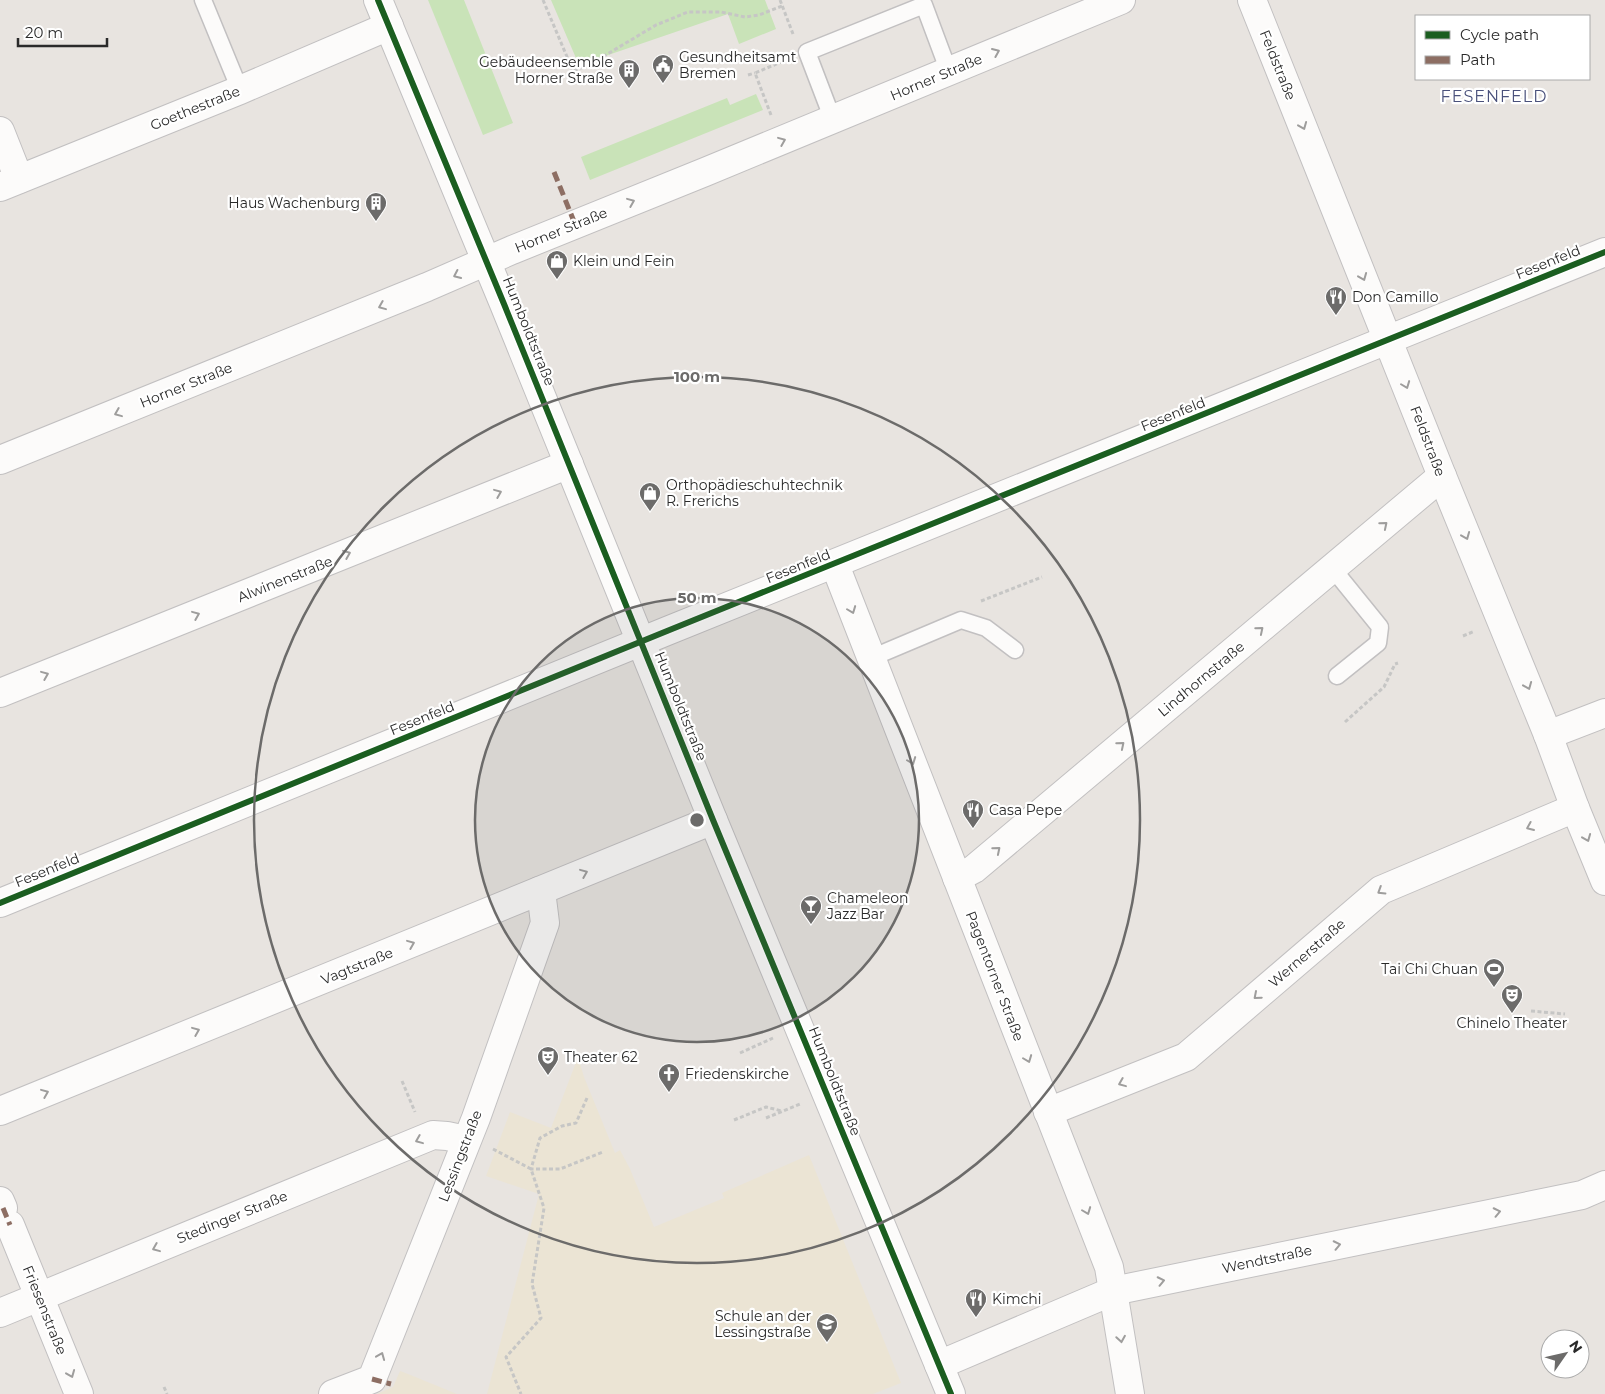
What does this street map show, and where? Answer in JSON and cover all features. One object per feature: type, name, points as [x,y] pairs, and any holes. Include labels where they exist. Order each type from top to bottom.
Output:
[{"type":"street","name":"Humboldtstraße","points":[[378,0],[951,1394]]},
{"type":"street","name":"Horner Straße","points":[[0,460],[428,287],[486,261],[833,120],[1121,0]]},
{"type":"street","name":"Feldstraße","points":[[1252,0],[1605,881]]},
{"type":"street","name":"Goethestraße","points":[[10,183],[240,90],[388,26]]},
{"type":"street","points":[[0,131],[10,183]]},
{"type":"street","name":"Fesenfeld","points":[[0,903],[1605,252]]},
{"type":"street","name":"Alwinenstraße","points":[[0,694],[569,464]]},
{"type":"street","name":"Lindhornstraße","points":[[957,878],[974,869],[1442,476]]},
{"type":"street","name":"Pagentorner Straße","points":[[835,564],[1109,1267],[1130,1394]]},
{"type":"street","points":[[1548,735],[1605,713]]},
{"type":"street","name":"Wernerstraße","points":[[1048,1112],[1186,1057],[1381,890],[1575,808]]},
{"type":"street","name":"Vagtstraße","points":[[0,1111],[714,820]]},
{"type":"street","name":"Lessingstraße","points":[[333,1394],[372,1378],[466,1140],[545,923],[542,899],[539,892]]},
{"type":"street","name":"Stedinger Straße","points":[[0,1313],[433,1135],[466,1140]]},
{"type":"street","name":"Wendtstraße","points":[[939,1365],[1113,1291],[1582,1195],[1605,1185]]},
{"type":"street","name":"Friesenstraße","points":[[4,1212],[79,1394]]},
{"type":"lane","points":[[203,0],[240,90]]},
{"type":"lane","points":[[833,120],[806,52],[923,3],[949,72]]},
{"type":"lane","points":[[1333,569],[1380,627],[1378,643],[1337,676]]},
{"type":"lane","points":[[871,658],[961,620],[986,628],[1015,650]]},
{"type":"path","points":[[543,0],[573,71],[589,65],[656,25],[688,12],[721,12],[745,17],[760,15],[782,6]]},
{"type":"path","points":[[780,0],[788,24]]},
{"type":"path","points":[[748,75],[806,52]]},
{"type":"path","points":[[755,73],[781,141]]},
{"type":"path","points":[[1345,722],[1384,687],[1395,664],[1398,663]]},
{"type":"path","points":[[1530,1011],[1564,1014]]},
{"type":"path","points":[[740,1053],[800,1027]]},
{"type":"path","points":[[521,1394],[506,1357],[542,1318],[532,1284],[544,1208],[532,1170],[540,1138],[562,1126],[576,1123],[587,1098]]},
{"type":"path","points":[[734,1120],[766,1107],[783,1111]]},
{"type":"path","points":[[766,1118],[791,1108]]},
{"type":"path","points":[[466,1140],[496,1150],[532,1170],[560,1169],[603,1152]]},
{"type":"path","points":[[164,1387],[167,1394]]},
{"type":"shaded area","points":[[578,1057],[584,1077],[615,1153],[620,1150],[654,1227],[724,1198],[722,1193],[809,1155],[901,1383],[873,1394],[487,1394],[539,1194],[486,1176],[510,1112],[551,1128]]},
{"type":"shaded area","points":[[400,1371],[457,1394],[377,1394],[393,1387]]},
{"type":"green space","points":[[428,0],[464,0],[513,123],[483,135]]},
{"type":"green space","points":[[551,0],[765,0],[776,29],[739,44],[728,14],[579,65]]},
{"type":"green space","points":[[756,94],[763,110],[590,180],[581,157],[727,98],[730,105]]},
{"type":"marked path","points":[[554,172],[575,224]]},
{"type":"marked path","points":[[3,1208],[10,1225]]},
{"type":"marked path","points":[[372,1379],[391,1384]]},
{"type":"cycle path","points":[[378,0],[504,304],[713,820],[951,1394]]},
{"type":"cycle path","points":[[0,903],[1605,252]]},
{"type":"place","name":"Gesundheitsamt Bremen","points":[[663,84]]},
{"type":"place","name":"Gebäudeensemble Horner Straße","points":[[629,89]]},
{"type":"place","name":"Haus Wachenburg","points":[[376,222]]},
{"type":"place","name":"Klein und Fein","points":[[557,280]]},
{"type":"place","name":"Don Camillo","points":[[1336,316]]},
{"type":"place","name":"Orthopädieschuhtechnik R. Frerichs","points":[[650,512]]},
{"type":"place","name":"Casa Pepe","points":[[973,829]]},
{"type":"place","name":"Chameleon Jazz Bar","points":[[811,925]]},
{"type":"place","name":"Tai Chi Chuan","points":[[1494,988]]},
{"type":"place","name":"Chinelo Theater","points":[[1512,1014]]},
{"type":"place","name":"Theater 62","points":[[548,1076]]},
{"type":"place","name":"Friedenskirche","points":[[669,1093]]},
{"type":"place","name":"Kimchi","points":[[976,1318]]},
{"type":"place","name":"Schule an der Lessingstraße","points":[[827,1343]]},
{"type":"district","name":"FESENFELD","points":[[1494,96]]}]
